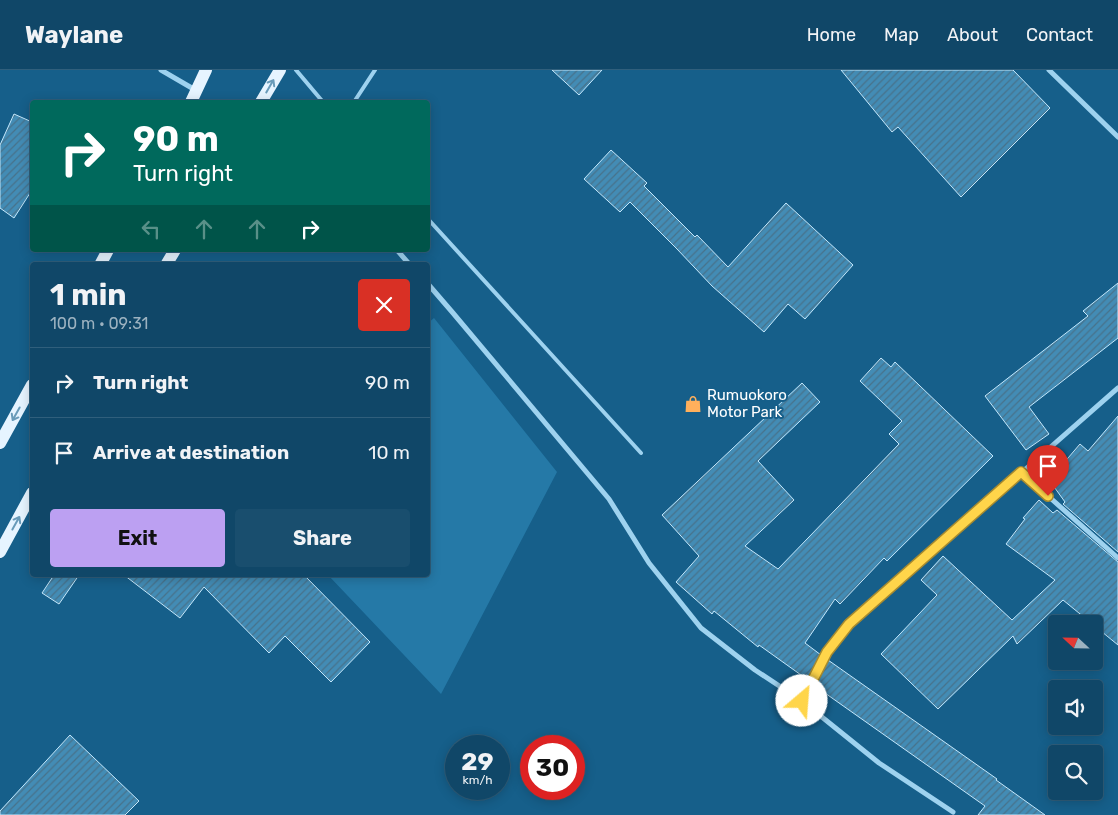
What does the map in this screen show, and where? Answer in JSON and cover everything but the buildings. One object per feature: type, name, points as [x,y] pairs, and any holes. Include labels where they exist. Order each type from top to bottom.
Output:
[{"type":"main road","points":[[192,100],[206,70]]},
{"type":"main road","points":[[262,100],[280,70]]},
{"type":"main road","points":[[0,443],[30,389]]},
{"type":"main road","points":[[0,552],[30,498]]},
{"type":"street","points":[[160,70],[197,91]]},
{"type":"street","points":[[1049,70],[1118,137]]},
{"type":"street","points":[[399,252],[407,262]]},
{"type":"street","points":[[430,286],[609,499],[649,563],[702,628],[755,670],[802,701],[879,763],[953,812]]},
{"type":"street","points":[[802,701],[827,652],[849,624],[1118,388]]},
{"type":"street","points":[[1021,472],[1118,558]]},
{"type":"lane","points":[[296,70],[321,100]]},
{"type":"lane","points":[[355,100],[375,70]]},
{"type":"lane","points":[[430,220],[641,453]]},
{"type":"shaded area","points":[[434,318],[557,472],[441,694],[330,577],[430,577],[430,321]]},
{"type":"place","name":"Rumuokoro Motor Park","points":[[693,404]]},
{"type":"route","points":[[802,701],[827,652],[849,624],[1021,472],[1048,496]]}]
